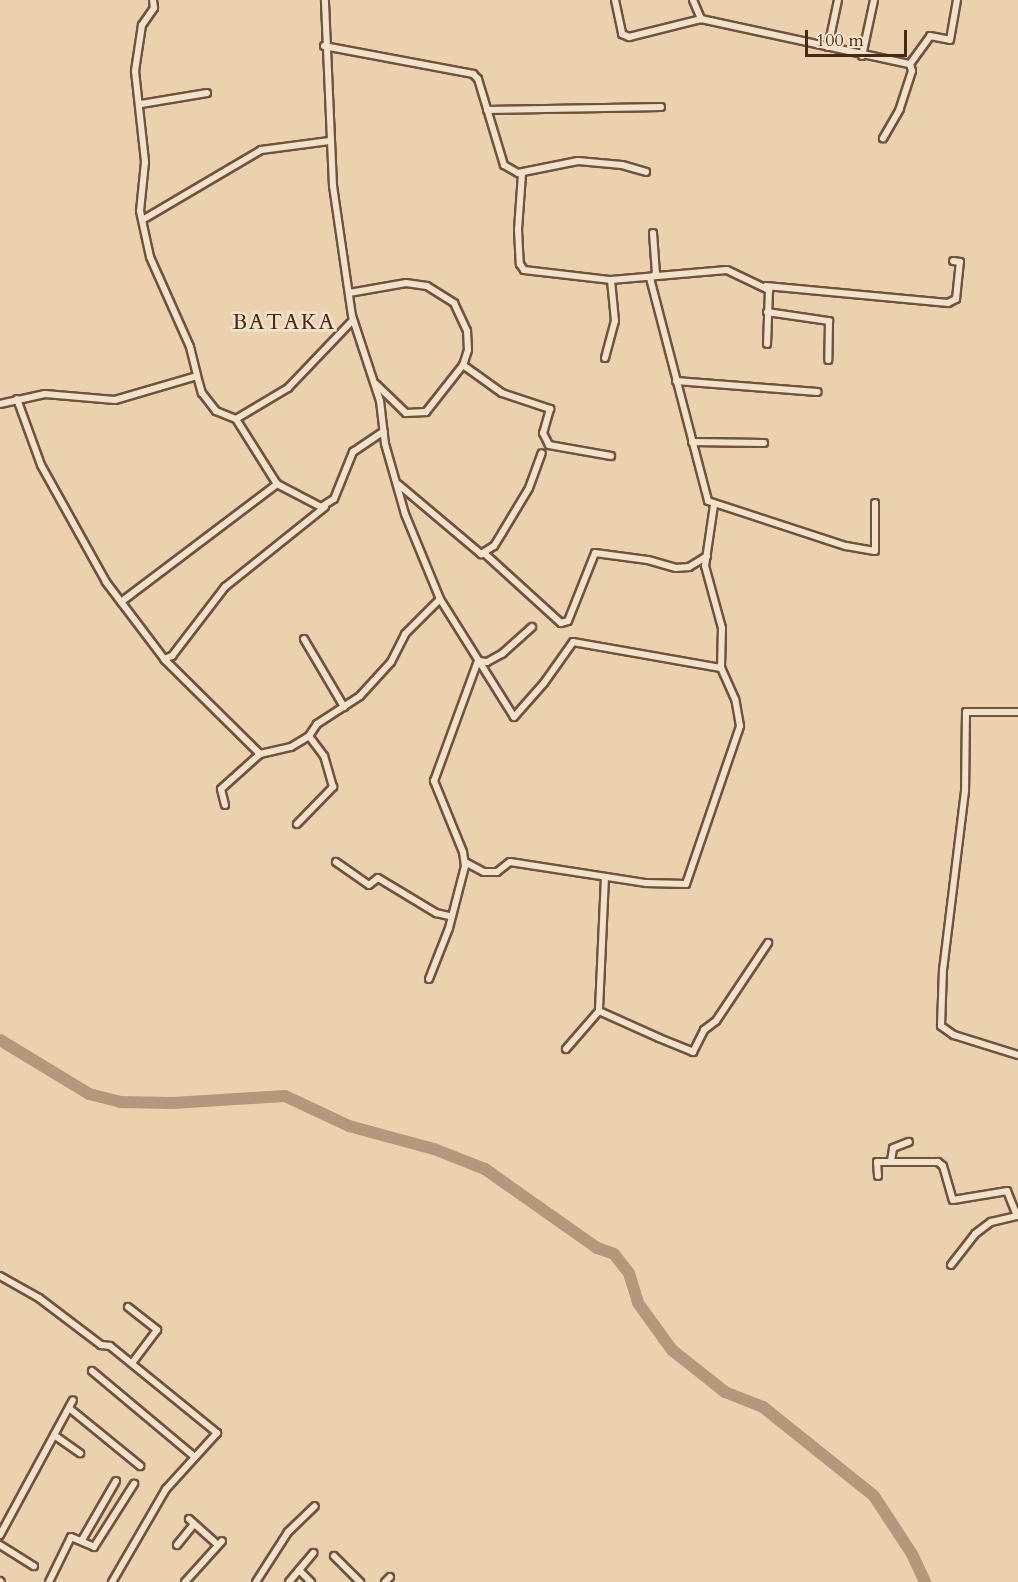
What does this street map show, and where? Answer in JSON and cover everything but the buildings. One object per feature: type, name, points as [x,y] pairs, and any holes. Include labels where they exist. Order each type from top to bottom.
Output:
[{"type":"street","points":[[153,0],[154,8],[142,25],[135,71],[141,104],[145,162],[140,211],[144,219],[150,257],[190,347],[202,393],[216,411],[236,419],[277,484],[316,505],[325,506]]},
{"type":"street","points":[[325,0],[324,46],[329,141],[353,320],[376,384],[384,431],[405,514],[440,599],[516,717],[573,642],[721,668]]},
{"type":"street","points":[[615,0],[622,34],[629,37],[701,19],[862,56],[910,64]]},
{"type":"street","points":[[693,0],[701,19]]},
{"type":"street","points":[[828,47],[838,0]]},
{"type":"street","points":[[862,56],[874,0]]},
{"type":"street","points":[[910,64],[930,36],[950,40],[957,0]]},
{"type":"street","points":[[324,46],[474,74],[478,79],[504,165],[522,174],[550,164],[579,161],[622,165],[646,172]]},
{"type":"street","points":[[883,138],[900,109],[912,71],[910,64]]},
{"type":"street","points":[[141,104],[207,93]]},
{"type":"street","points":[[487,110],[661,107]]},
{"type":"street","points":[[144,219],[261,150],[329,141]]},
{"type":"street","points":[[522,174],[518,230],[522,268],[611,280],[650,278],[720,269],[766,286],[791,285],[948,303],[956,299],[960,262],[953,261]]},
{"type":"street","points":[[650,278],[656,274],[653,233]]},
{"type":"street","points":[[650,278],[707,497],[714,505],[875,551],[875,503]]},
{"type":"street","points":[[605,358],[615,321],[611,280]]},
{"type":"street","points":[[349,293],[406,283],[441,291],[454,303],[467,331],[468,350],[463,365],[442,397],[422,414],[406,413],[376,384]]},
{"type":"street","points":[[766,286],[767,344]]},
{"type":"street","points":[[767,312],[829,321],[828,360]]},
{"type":"street","points":[[236,419],[288,388],[353,320]]},
{"type":"street","points":[[463,365],[502,393],[550,409],[543,433],[549,445],[611,456]]},
{"type":"street","points":[[0,405],[17,399],[54,394],[115,400],[197,376]]},
{"type":"street","points":[[676,381],[818,392]]},
{"type":"street","points":[[17,399],[41,465],[73,527],[121,602],[164,659],[260,754]]},
{"type":"street","points":[[164,659],[172,656],[225,587],[334,499],[353,452],[384,431]]},
{"type":"street","points":[[692,442],[764,443]]},
{"type":"street","points":[[484,553],[494,546],[528,488],[542,453]]},
{"type":"street","points":[[121,602],[277,484]]},
{"type":"street","points":[[398,484],[436,518],[484,553],[561,623],[568,621],[594,553],[648,560],[676,568],[689,567],[707,556]]},
{"type":"street","points":[[465,862],[484,872],[497,872],[510,862],[646,884],[686,884],[740,726],[735,699],[721,668],[722,628],[706,577],[714,505]]},
{"type":"street","points":[[225,805],[221,789],[260,754],[291,747],[309,736],[317,724],[360,696],[391,662],[405,634],[440,599]]},
{"type":"street","points":[[478,661],[487,662],[503,653],[532,627]]},
{"type":"street","points":[[304,639],[344,707]]},
{"type":"street","points":[[429,979],[449,928],[449,916],[465,862],[434,781],[478,661]]},
{"type":"street","points":[[1018,712],[966,712],[964,791],[943,969],[941,1026],[954,1035],[1018,1055]]},
{"type":"street","points":[[297,824],[333,788],[324,756],[309,736]]},
{"type":"street","points":[[336,862],[369,885],[378,878],[436,912],[449,916]]},
{"type":"street","points":[[566,1049],[599,1011],[605,877]]},
{"type":"street","points":[[599,1011],[693,1052],[704,1030],[716,1021],[768,943]]},
{"type":"street","points":[[891,1161],[893,1148],[909,1142]]},
{"type":"street","points":[[879,1176],[877,1162],[938,1162],[944,1166],[953,1200],[1007,1191],[1018,1216],[991,1222],[975,1234],[951,1265]]},
{"type":"street","points":[[0,1276],[39,1298],[65,1320],[132,1363],[217,1432],[166,1489],[112,1582]]},
{"type":"street","points":[[128,1307],[157,1330],[132,1363]]},
{"type":"street","points":[[92,1371],[195,1457]]},
{"type":"street","points":[[0,1535],[74,1400]]},
{"type":"street","points":[[69,1408],[140,1466]]},
{"type":"street","points":[[54,1435],[80,1453]]},
{"type":"street","points":[[82,1540],[116,1481]]},
{"type":"street","points":[[49,1582],[72,1537],[94,1547],[134,1484]]},
{"type":"street","points":[[256,1582],[288,1532],[315,1506]]},
{"type":"street","points":[[177,1545],[191,1521],[220,1543],[185,1582]]},
{"type":"street","points":[[0,1545],[34,1566]]},
{"type":"street","points":[[289,1582],[313,1553]]},
{"type":"street","points":[[334,1556],[360,1582]]},
{"type":"street","points":[[299,1570],[311,1582]]},
{"type":"waterway","points":[[0,1040],[89,1094],[120,1102],[173,1103],[285,1096],[349,1126],[434,1149],[485,1169],[597,1248],[614,1254],[629,1273],[638,1303],[672,1350],[725,1392],[763,1407],[874,1496],[912,1554],[925,1582]]},
{"type":"district","name":"BATAKA","points":[[284,323]]}]
